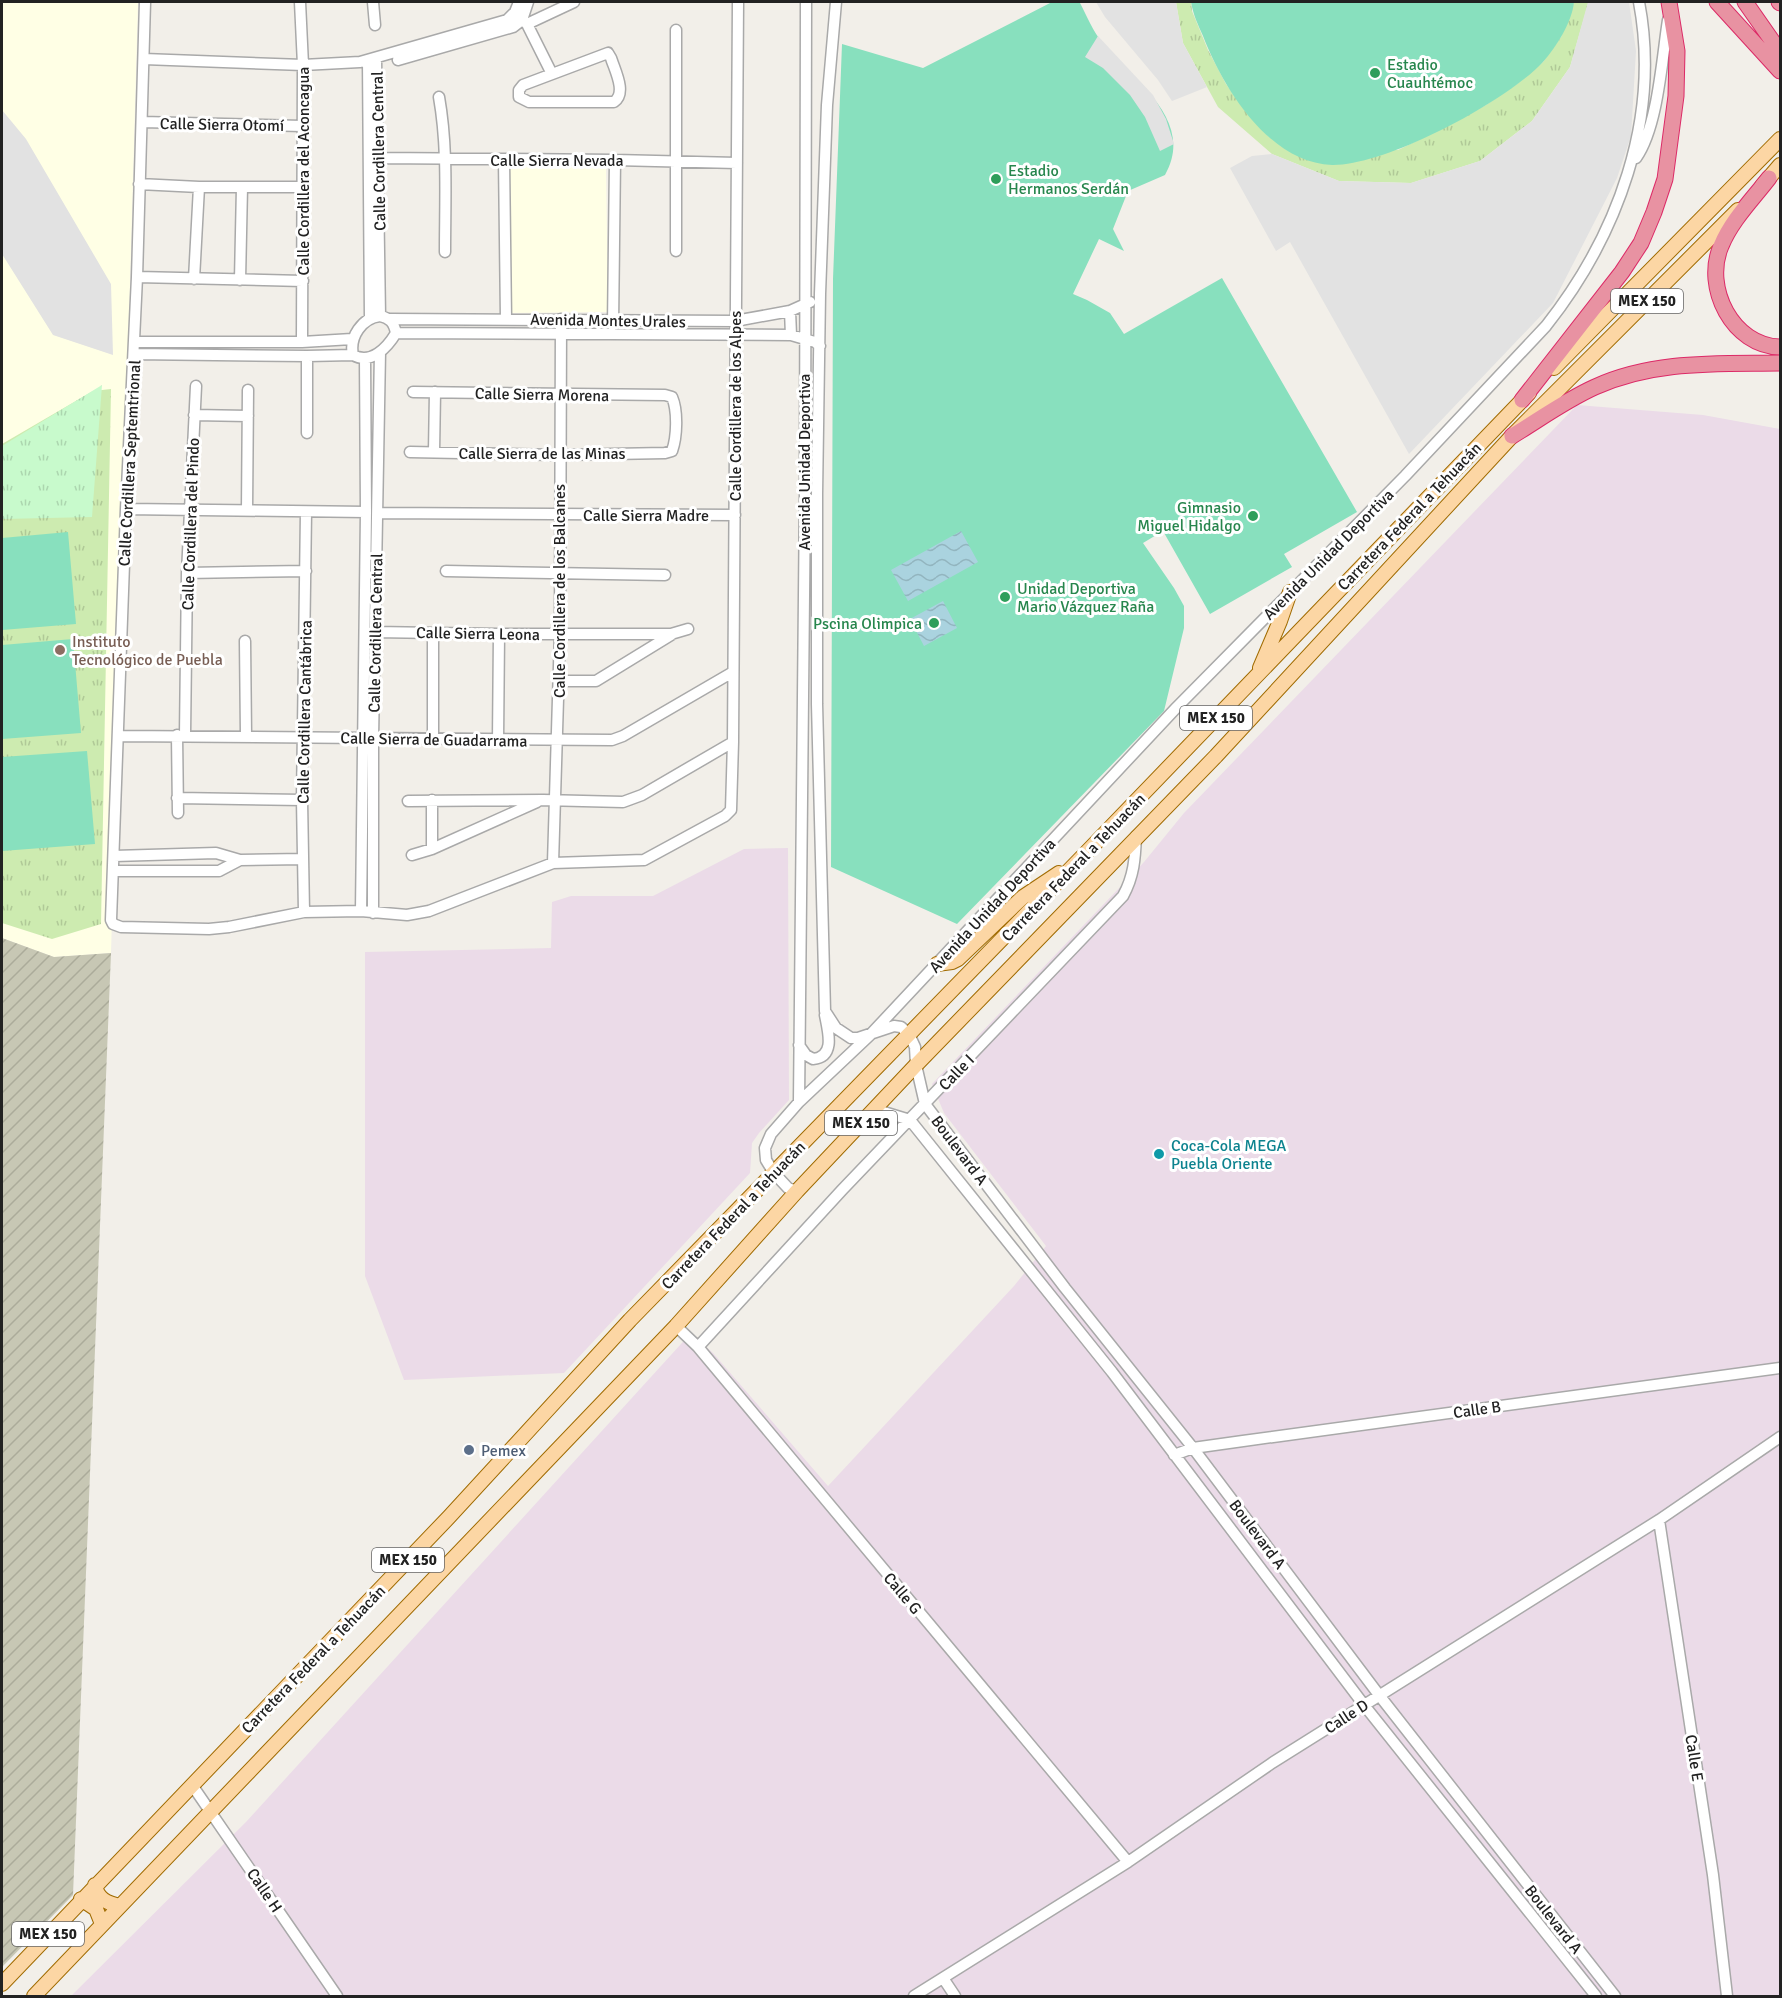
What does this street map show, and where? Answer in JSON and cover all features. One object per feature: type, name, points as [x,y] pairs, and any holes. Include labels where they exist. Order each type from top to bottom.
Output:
[{"type":"highway","points":[[1718,2],[1780,71]]},
{"type":"highway","points":[[1745,2],[1780,52]]},
{"type":"highway","points":[[1522,400],[1622,272],[1641,243],[1654,212],[1665,179],[1676,96],[1677,51],[1669,4]]},
{"type":"highway","points":[[1769,178],[1729,229],[1717,257],[1716,274],[1723,304],[1737,328],[1758,342],[1780,347]]},
{"type":"highway","points":[[1512,436],[1579,394],[1634,373],[1654,368],[1692,365],[1780,363]]},
{"type":"main road","name":"MEX 150","points":[[1522,400],[1780,139]]},
{"type":"main road","name":"MEX 150","points":[[1512,436],[1780,165]]},
{"type":"main road","name":"Carretera Federal a Tehuacán","points":[[2,1984],[94,1885],[449,1517],[630,1320],[1083,856],[1522,400]]},
{"type":"main road","name":"Carretera Federal a Tehuacán","points":[[34,1996],[676,1326],[796,1191],[1216,756],[1512,436]]},
{"type":"main road","points":[[1256,677],[1290,592]]},
{"type":"main road","points":[[937,964],[958,959],[1023,897],[1083,856]]},
{"type":"main road","points":[[94,1885],[104,1901],[120,1906]]},
{"type":"main road","points":[[81,1899],[96,1909],[102,1924]]},
{"type":"street","name":"Calle Cordillera Septemtrional","points":[[145,2],[135,342],[126,509],[111,915],[113,924],[121,927],[209,929],[304,912]]},
{"type":"street","name":"Calle Cordillera del Aconcagua","points":[[300,2],[303,65],[302,342]]},
{"type":"street","points":[[374,2],[375,25]]},
{"type":"street","points":[[521,14],[528,2]]},
{"type":"street","points":[[144,59],[303,65],[370,63],[521,14],[574,2]]},
{"type":"street","name":"Calle Cordillera de los Alpes","points":[[553,863],[644,860],[725,816],[731,810],[738,2]]},
{"type":"street","name":"Avenida Unidad Deportiva","points":[[799,1102],[805,494],[806,2]]},
{"type":"street","name":"Avenida Unidad Deportiva","points":[[836,2],[827,105],[820,294],[817,704],[825,1011],[836,1028],[851,1038],[870,1035],[894,1026],[901,1027],[909,1034]]},
{"type":"street","name":"Avenida Unidad Deportiva","points":[[774,1173],[766,1160],[765,1148],[771,1134],[799,1102],[870,1035],[1177,707],[1405,476],[1546,326],[1567,299],[1599,245],[1621,196],[1631,164],[1642,108],[1644,79],[1645,51],[1639,2]]},
{"type":"street","points":[[1631,164],[1646,138],[1657,94],[1669,4]]},
{"type":"street","points":[[521,14],[552,74]]},
{"type":"street","points":[[676,30],[676,250]]},
{"type":"street","points":[[608,53],[620,96],[614,102],[529,102],[519,97],[519,90],[523,85],[552,74],[608,53]]},
{"type":"street","name":"Calle Cordillera Central","points":[[370,63],[377,158],[380,318]]},
{"type":"street","name":"Calle Cordillera Central","points":[[370,63],[380,318]]},
{"type":"street","points":[[439,96],[445,131],[445,252]]},
{"type":"street","name":"Calle Sierra Otomí","points":[[142,122],[302,126]]},
{"type":"street","name":"Calle Sierra Nevada","points":[[377,158],[737,163]]},
{"type":"street","points":[[504,160],[506,319]]},
{"type":"street","points":[[613,333],[615,160]]},
{"type":"street","points":[[140,184],[199,187],[301,187]]},
{"type":"street","points":[[194,279],[199,187]]},
{"type":"street","points":[[240,280],[242,187]]},
{"type":"street","points":[[137,277],[303,281]]},
{"type":"street","name":"Avenida Montes Urales","points":[[380,318],[735,321],[790,311],[820,294]]},
{"type":"street","points":[[790,311],[791,335]]},
{"type":"street","points":[[380,318],[396,333],[380,352],[365,358],[358,358],[353,354],[352,339],[363,324],[380,318]]},
{"type":"street","name":"Calle Cordillera de los Balcanes","points":[[553,863],[560,633],[561,319]]},
{"type":"street","name":"Avenida Montes Urales","points":[[396,333],[791,335],[815,342],[820,346]]},
{"type":"street","points":[[135,342],[302,342],[352,339]]},
{"type":"street","points":[[201,342],[203,355]]},
{"type":"street","name":"Calle Cordillera Central","points":[[367,912],[371,512],[380,352]]},
{"type":"street","points":[[134,354],[307,356],[353,354]]},
{"type":"street","points":[[307,356],[307,433]]},
{"type":"street","name":"Calle Cordillera Central","points":[[365,358],[375,632],[368,738]]},
{"type":"street","name":"Calle Cordillera del Pindo","points":[[178,813],[189,509],[196,386]]},
{"type":"street","points":[[247,510],[248,390]]},
{"type":"street","name":"Calle Sierra Morena","points":[[413,392],[665,395],[672,397],[674,403],[675,443],[672,451]]},
{"type":"street","points":[[434,452],[435,392]]},
{"type":"street","points":[[194,415],[248,416]]},
{"type":"street","name":"Calle Sierra de las Minas","points":[[410,452],[559,454],[672,451]]},
{"type":"street","name":"Calle Sierra Madre","points":[[126,509],[735,515]]},
{"type":"street","name":"Calle Cordillera Cantábrica","points":[[304,912],[302,800],[306,512]]},
{"type":"street","points":[[187,573],[306,571]]},
{"type":"street","points":[[446,572],[665,575]]},
{"type":"street","name":"Calle Sierra Leona","points":[[375,632],[671,634],[688,629]]},
{"type":"street","points":[[803,630],[817,631]]},
{"type":"street","points":[[433,633],[433,739]]},
{"type":"street","points":[[498,740],[499,634]]},
{"type":"street","points":[[559,681],[596,681],[671,634]]},
{"type":"street","points":[[245,640],[246,736]]},
{"type":"street","points":[[803,668],[818,670]]},
{"type":"street","name":"Calle Sierra de Guadarrama","points":[[118,736],[612,740],[623,736],[733,672]]},
{"type":"street","points":[[803,703],[817,704]]},
{"type":"street","points":[[408,801],[623,802],[642,795],[733,742]]},
{"type":"street","points":[[177,798],[302,800]]},
{"type":"street","points":[[432,800],[432,849]]},
{"type":"street","points":[[412,855],[432,849],[543,800]]},
{"type":"street","name":"Calle I","points":[[698,1347],[842,1190],[1124,896],[1132,881],[1136,837]]},
{"type":"street","points":[[114,856],[216,853],[240,860],[303,859]]},
{"type":"street","points":[[113,871],[219,871],[240,860]]},
{"type":"street","points":[[304,912],[367,912],[407,915],[429,911],[553,863]]},
{"type":"street","points":[[798,1045],[813,1059],[825,1054],[829,1041],[825,1011]]},
{"type":"street","points":[[909,1034],[915,1047],[916,1065]]},
{"type":"street","name":"Boulevard A","points":[[916,1065],[925,1104],[1050,1268],[1193,1448],[1379,1695],[1615,1996]]},
{"type":"street","name":"Boulevard A","points":[[874,1109],[910,1120],[1112,1372],[1364,1705],[1596,1996]]},
{"type":"street","points":[[774,1173],[788,1188],[796,1191]]},
{"type":"street","points":[[1035,1278],[1050,1268]]},
{"type":"street","name":"Calle G","points":[[676,1326],[698,1347],[1128,1862]]},
{"type":"street","name":"Calle B","points":[[1174,1455],[1193,1448],[1780,1368]]},
{"type":"street","name":"Calle D","points":[[914,1996],[1128,1862],[1272,1763],[1659,1520],[1780,1437]]},
{"type":"street","name":"Calle E","points":[[1659,1520],[1713,1875],[1727,1996]]},
{"type":"street","name":"Calle H","points":[[192,1785],[337,1996]]},
{"type":"street","points":[[1442,1802],[1455,1792]]},
{"type":"street","points":[[943,1978],[955,1996]]},
{"type":"shaded area","name":"Instituto Tecnológico de Puebla","points":[[2,2],[138,2],[111,953],[54,957],[2,938]]},
{"type":"shaded area","points":[[1096,2],[1176,2],[1183,43],[1207,87],[1172,101],[1158,80],[1105,17]]},
{"type":"shaded area","points":[[1588,2],[1629,2],[1636,51],[1631,136],[1617,178],[1553,303],[1409,454],[1290,242],[1276,251],[1230,168],[1252,156],[1272,154],[1339,181],[1411,183],[1480,161],[1532,121],[1570,67]]},
{"type":"shaded area","points":[[1098,36],[1153,95],[1166,119],[1174,144],[1160,151],[1145,117],[1130,95],[1103,68],[1085,57]]},
{"type":"shaded area","points":[[2,110],[26,139],[111,284],[113,355],[53,335],[2,254]]},
{"type":"shaded area","points":[[606,165],[608,312],[509,313],[507,166]]},
{"type":"shaded area","points":[[1577,405],[1703,415],[1780,429],[1780,1996],[71,1996],[246,1822],[691,1333],[713,1353],[828,1486],[1014,1286],[1046,1246],[944,1113],[932,1084],[1144,862],[1184,813]]},
{"type":"shaded area","points":[[788,848],[789,1100],[752,1143],[750,1173],[564,1373],[404,1380],[365,1276],[365,952],[551,948],[552,902],[571,896],[653,896],[744,849]]},
{"type":"shaded area","points":[[2,938],[54,957],[111,953],[73,1895],[2,1967]]},
{"type":"green space","name":"Unidad Deportiva Mario Vázquez Raña","points":[[1052,2],[1080,3],[1099,39],[1157,102],[1167,119],[1173,136],[1172,155],[1165,175],[1128,191],[1113,229],[1124,251],[1099,239],[1073,294],[1110,313],[1124,334],[1222,278],[1357,512],[1284,554],[1292,567],[1210,614],[1163,531],[1143,543],[1184,606],[1184,628],[1164,711],[957,924],[831,867],[833,279],[842,44],[923,68]]},
{"type":"green space","points":[[1176,2],[1191,2],[1192,11],[1208,50],[1226,84],[1246,112],[1268,136],[1288,150],[1398,150],[1486,105],[1517,84],[1543,62],[1561,37],[1574,2],[1588,2],[1588,4],[1570,67],[1532,121],[1480,161],[1411,183],[1339,181],[1272,154],[1218,107],[1183,43]]},
{"type":"green space","name":"Estadio Cuauhtémoc","points":[[1191,2],[1574,2],[1567,26],[1548,56],[1526,78],[1502,95],[1475,112],[1413,143],[1383,155],[1332,165],[1309,161],[1288,151],[1269,137],[1251,119],[1223,78],[1196,19]]},
{"type":"green space","points":[[102,385],[92,517],[2,519],[2,446]]},
{"type":"green space","points":[[111,389],[101,924],[52,939],[2,923],[2,444],[93,391]]},
{"type":"green space","points":[[68,532],[76,624],[2,630],[2,538]]},
{"type":"green space","points":[[73,639],[81,733],[2,739],[2,645]]},
{"type":"green space","points":[[87,751],[95,844],[2,851],[2,757]]},
{"type":"water","points":[[961,531],[978,562],[908,601],[891,570]]},
{"type":"water","name":"Pscina Olimpica","points":[[943,601],[957,628],[924,646],[910,619]]},
{"type":"place","name":"Estadio Cuauhtémoc","points":[[1375,73]]},
{"type":"place","name":"Estadio Hermanos Serdán","points":[[996,179]]},
{"type":"place","name":"Gimnasio Miguel Hidalgo","points":[[1253,516]]},
{"type":"place","name":"Unidad Deportiva Mario Vázquez Raña","points":[[1005,597]]},
{"type":"place","name":"Pscina Olimpica","points":[[934,623]]},
{"type":"place","name":"Instituto Tecnológico de Puebla","points":[[60,650]]},
{"type":"place","name":"Coca-Cola MEGA Puebla Oriente","points":[[1159,1154]]},
{"type":"place","name":"Pemex","points":[[469,1450]]}]
